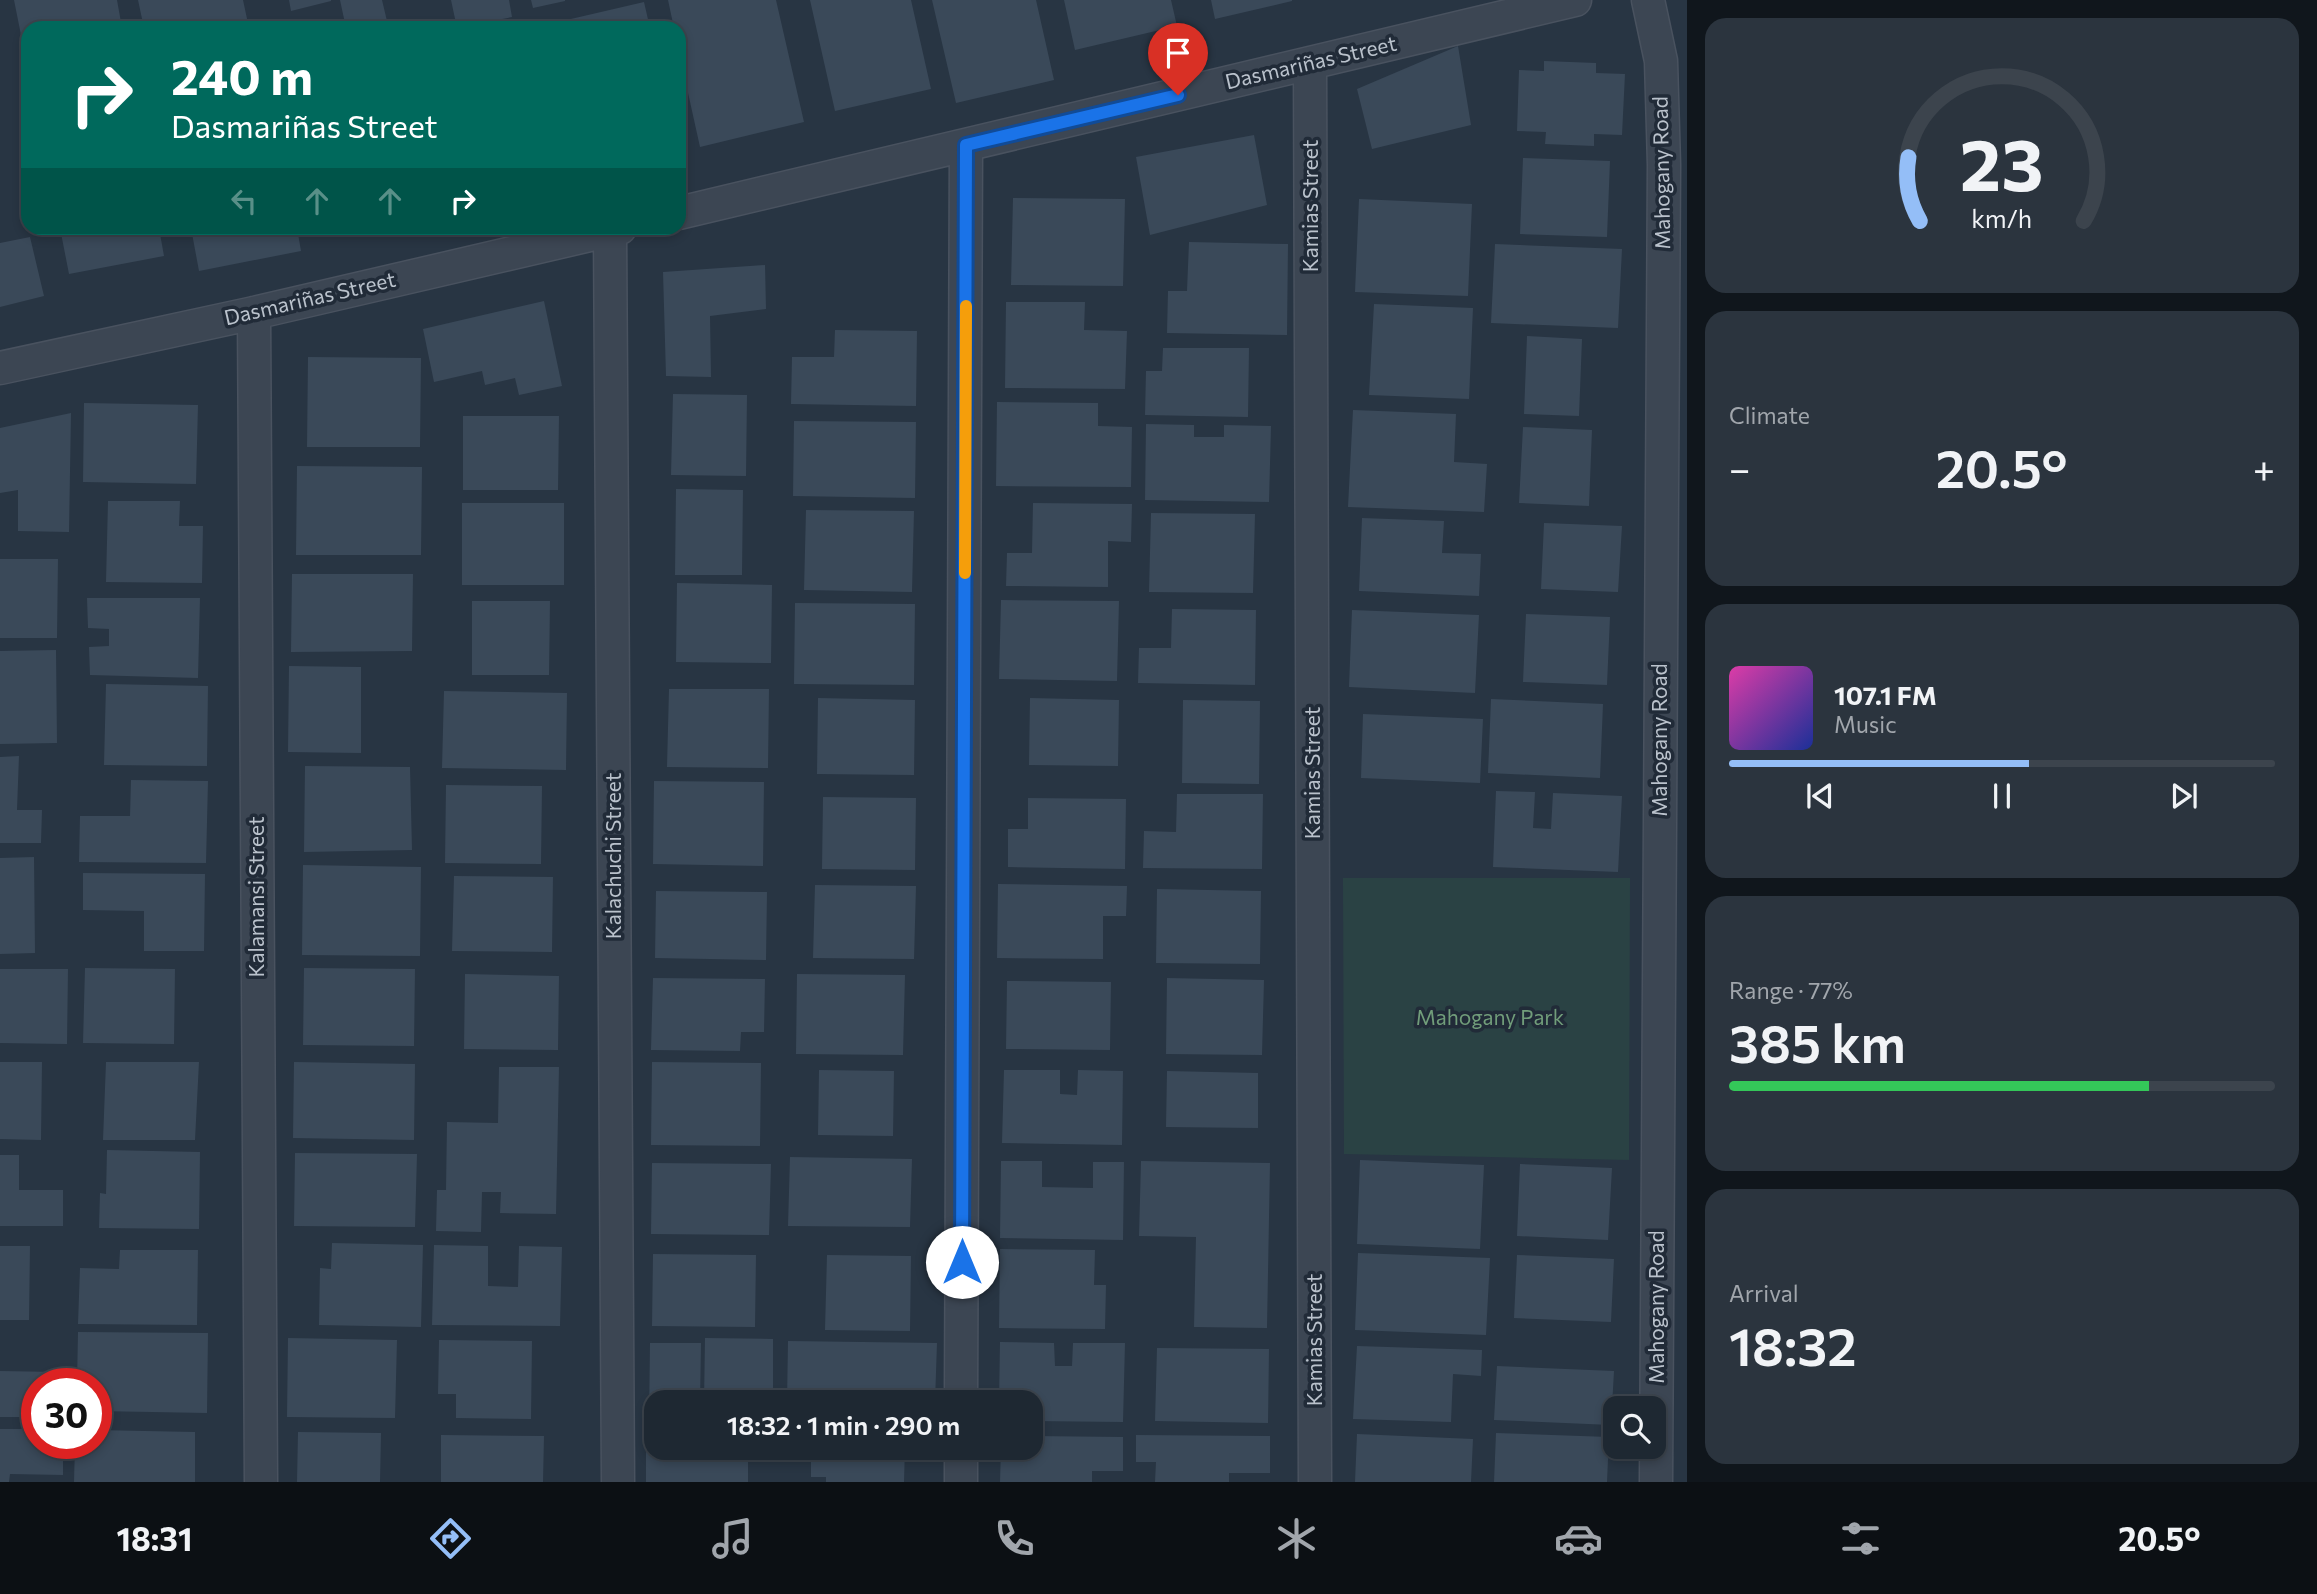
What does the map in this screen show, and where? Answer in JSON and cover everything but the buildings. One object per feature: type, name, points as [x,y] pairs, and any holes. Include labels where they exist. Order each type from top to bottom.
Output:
[{"type":"street","name":"Dasmariñas Street","points":[[686,212],[1575,0]]},
{"type":"street","name":"Mahogany Road","points":[[1648,0],[1661,61],[1664,165],[1656,1482]]},
{"type":"street","name":"Kamias Street","points":[[1310,64],[1315,1482]]},
{"type":"street","points":[[961,1390],[966,145]]},
{"type":"street","name":"Dasmariñas Street","points":[[0,368],[254,313],[589,235]]},
{"type":"street","name":"Kalachuchi Street","points":[[615,235],[618,1482]]},
{"type":"street","name":"Kalamansi Street","points":[[254,313],[261,1482]]},
{"type":"street","points":[[961,1460],[961,1482]]},
{"type":"green space","name":"Mahogany Park","points":[[1343,878],[1630,878],[1629,1160],[1344,1154]]},
{"type":"slow traffic","points":[[965,573],[966,306]]},
{"type":"route","points":[[962,1262],[966,145],[1178,95]]}]
